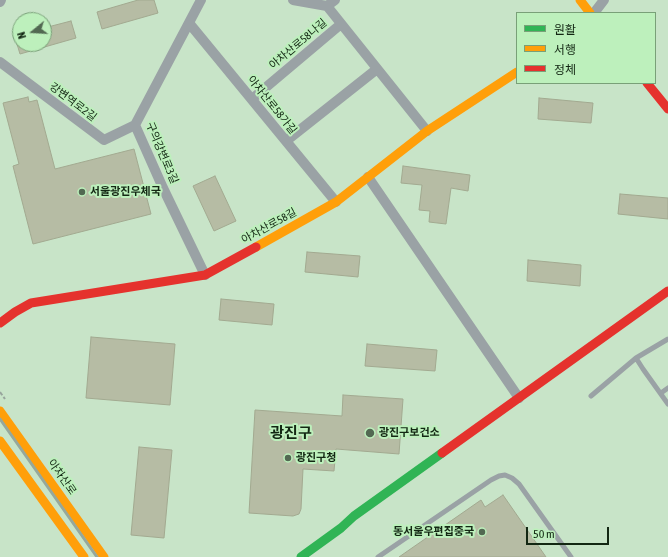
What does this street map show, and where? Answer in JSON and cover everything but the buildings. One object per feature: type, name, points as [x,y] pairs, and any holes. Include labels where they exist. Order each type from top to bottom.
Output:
[{"type":"street","name":"구의강변로3길","points":[[201,0],[135,125],[163,188],[206,275]]},
{"type":"street","points":[[293,0],[331,3]]},
{"type":"street","points":[[580,0],[589,12]]},
{"type":"street","points":[[595,12],[604,0]]},
{"type":"street","name":"아차산로58나길","points":[[331,3],[341,24],[427,131]]},
{"type":"street","name":"아차산로58가길","points":[[189,23],[336,202]]},
{"type":"street","name":"아차산로58나길","points":[[252,99],[341,24]]},
{"type":"street","name":"강변역로2길","points":[[0,62],[104,140],[135,125]]},
{"type":"street","points":[[286,141],[378,69]]},
{"type":"street","name":"아차산로58길","points":[[0,323],[30,302],[206,275],[303,222],[336,202],[427,131],[516,73]]},
{"type":"street","points":[[648,84],[668,109]]},
{"type":"street","points":[[368,177],[519,398]]},
{"type":"street","points":[[301,557],[341,528],[354,516],[668,291]]},
{"type":"street","name":"아차산로","points":[[0,411],[100,556]]},
{"type":"street","points":[[0,441],[84,557]]},
{"type":"lane","points":[[591,396],[636,358],[668,339]]},
{"type":"lane","points":[[636,358],[668,404]]},
{"type":"lane","points":[[661,393],[668,388]]},
{"type":"lane","points":[[378,557],[491,480],[505,475],[512,478],[519,484],[571,557]]},
{"type":"railway","points":[[0,419],[97,557]]},
{"type":"traffic: fast","points":[[301,557],[341,528],[354,516],[442,453]]},
{"type":"traffic: slow","points":[[580,0],[589,12]]},
{"type":"traffic: slow","points":[[256,247],[336,202],[427,131],[516,73]]},
{"type":"traffic: slow","points":[[0,411],[104,557]]},
{"type":"traffic: slow","points":[[0,441],[84,557]]},
{"type":"traffic: jam","points":[[648,84],[668,109]]},
{"type":"traffic: jam","points":[[0,323],[31,303],[205,275],[256,247]]},
{"type":"traffic: jam","points":[[442,453],[668,291]]},
{"type":"place","name":"서울광진우체국","points":[[82,192]]},
{"type":"place","name":"광진구보건소","points":[[370,433]]},
{"type":"place","name":"광진구청","points":[[288,458]]},
{"type":"place","name":"동서울우편집중국","points":[[482,532]]},
{"type":"district","name":"광진구","points":[[291,433]]}]
